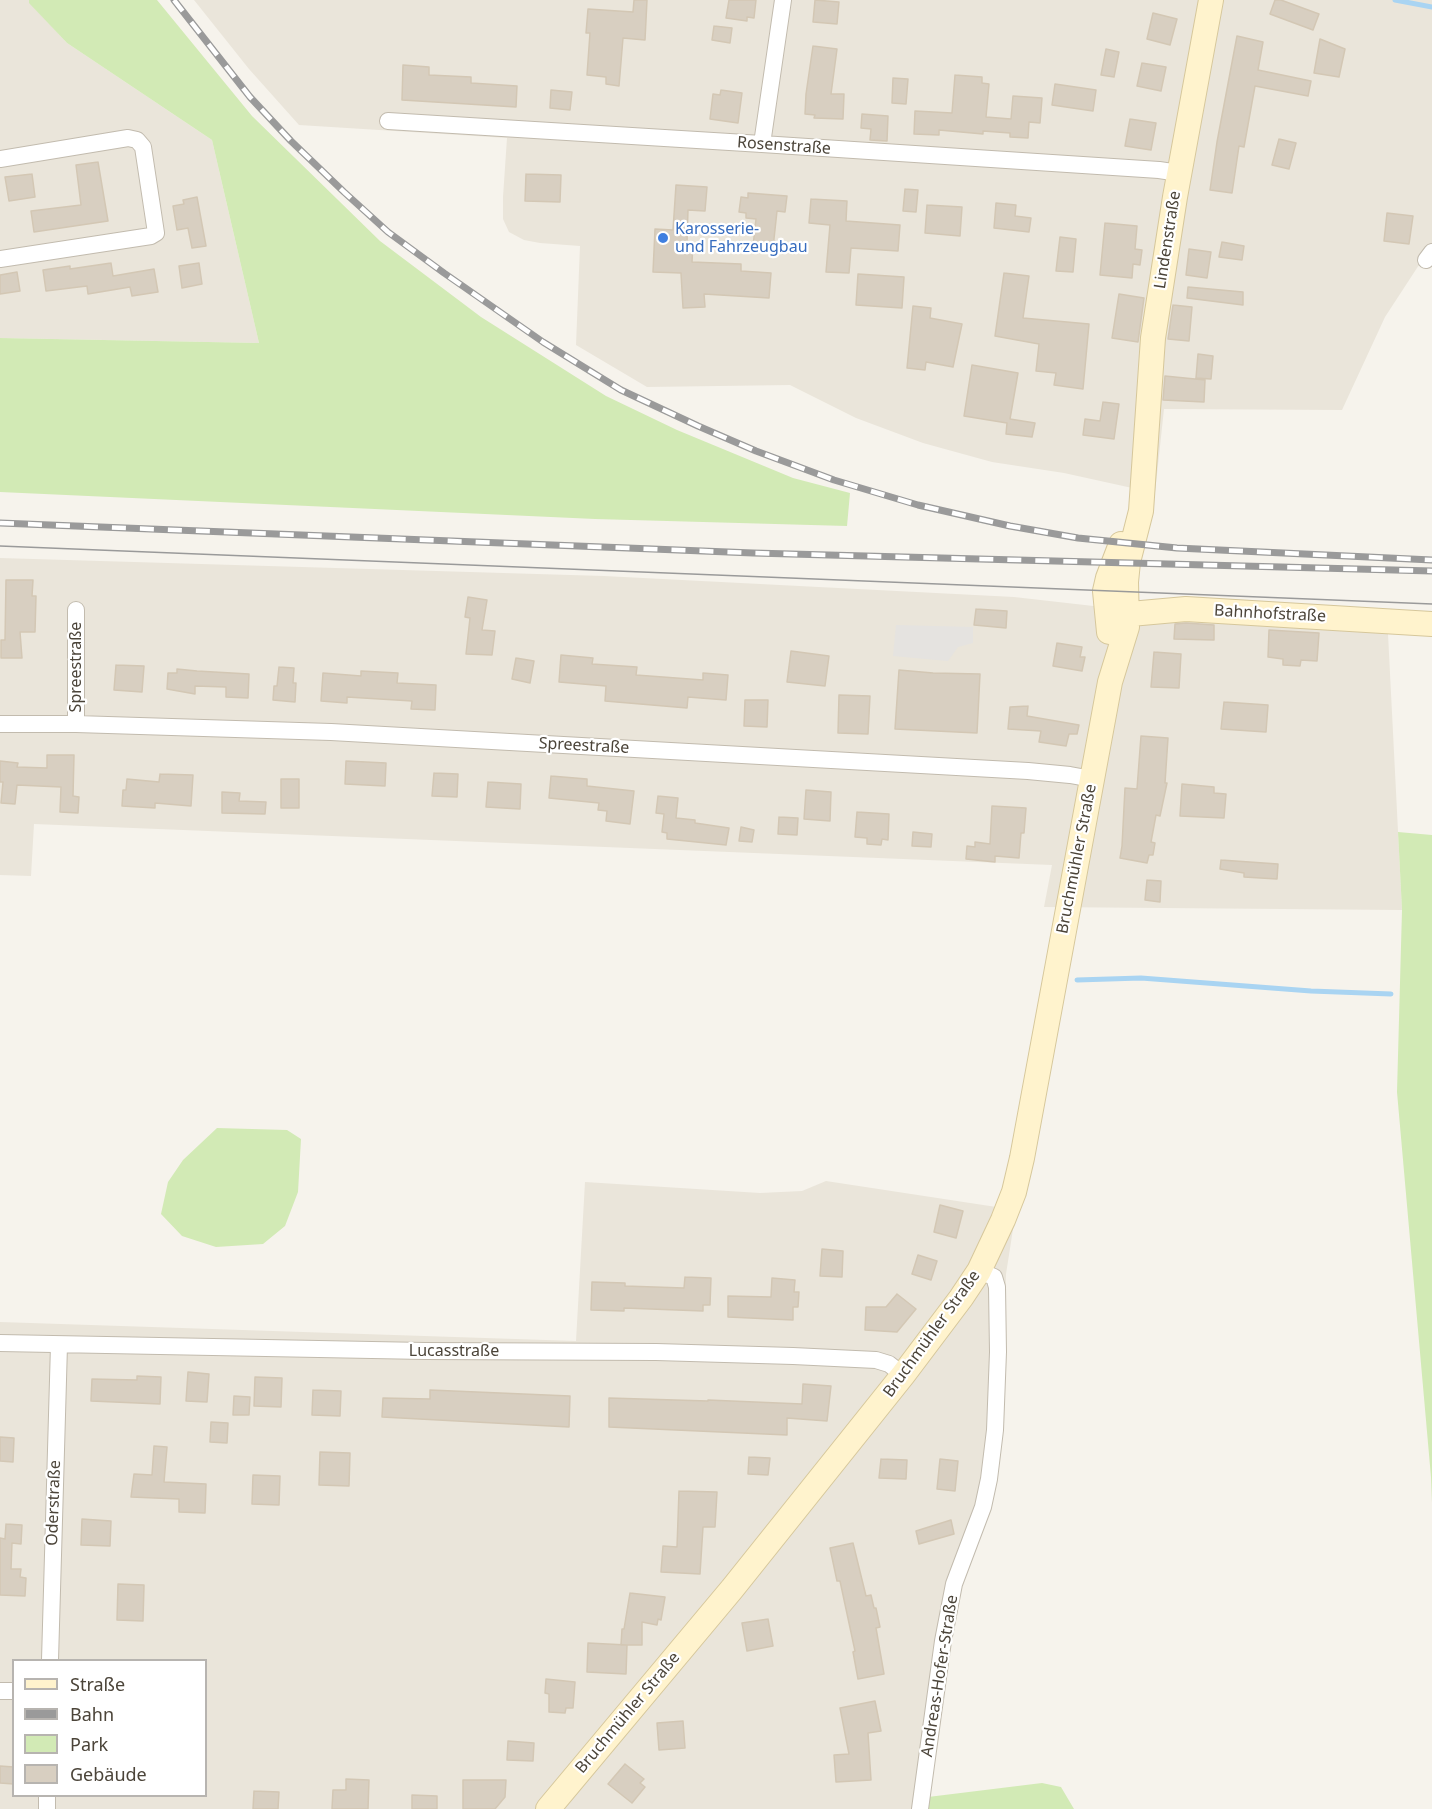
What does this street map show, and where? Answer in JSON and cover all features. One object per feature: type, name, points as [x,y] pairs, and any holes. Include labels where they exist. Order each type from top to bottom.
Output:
[{"type":"street","points":[[762,144],[783,0]]},
{"type":"street","name":"Lindenstraße","points":[[1118,615],[1105,591],[1142,482],[1153,338],[1179,173],[1211,0]]},
{"type":"street","name":"Rosenstraße","points":[[388,121],[1179,173]]},
{"type":"street","points":[[0,159],[128,138],[138,140],[143,147],[156,226],[156,233],[152,236],[0,259]]},
{"type":"street","name":"Bahnhofstraße","points":[[1118,615],[1186,609],[1432,624]]},
{"type":"street","name":"Spreestraße","points":[[76,610],[76,724]]},
{"type":"street","name":"Bruchmühler Straße","points":[[548,1809],[732,1589],[903,1375],[979,1271],[1014,1192],[1022,1158],[1110,682],[1118,615]]},
{"type":"street","name":"Spreestraße","points":[[0,724],[76,724],[331,732],[1028,771],[1092,779]]},
{"type":"street","name":"Andreas-Hofer-Straße","points":[[920,1809],[951,1596],[983,1507],[995,1430],[998,1352],[997,1287],[994,1277],[979,1271]]},
{"type":"street","name":"Lucasstraße","points":[[0,1343],[793,1356],[876,1360],[889,1364],[903,1375]]},
{"type":"street","name":"Oderstraße","points":[[50,1659],[59,1345]]},
{"type":"shaded area","points":[[0,0],[29,0],[67,43],[212,140],[259,343],[0,338]]},
{"type":"shaded area","points":[[194,0],[1432,0],[1432,245],[1385,317],[1342,410],[1164,409],[1155,493],[1064,473],[992,462],[923,443],[856,418],[790,385],[647,387],[576,345],[580,246],[524,240],[509,232],[503,219],[507,138],[299,125],[249,69]]},
{"type":"shaded area","points":[[0,558],[604,576],[1014,597],[1388,634],[1402,910],[1044,907],[1052,865],[34,824],[31,876],[0,875]]},
{"type":"shaded area","points":[[896,625],[973,627],[973,643],[958,647],[948,661],[893,656]]},
{"type":"shaded area","points":[[826,1181],[1016,1210],[1006,1274],[1003,1434],[988,1516],[958,1593],[927,1809],[0,1809],[0,1322],[576,1341],[585,1182],[760,1193],[802,1191]]},
{"type":"green space","points":[[29,0],[157,0],[252,116],[380,241],[481,317],[606,396],[677,430],[793,478],[850,493],[847,526],[595,519],[0,492],[0,338],[259,343],[212,140],[67,43],[29,3]]},
{"type":"green space","points":[[1398,832],[1432,835],[1432,1503],[1397,1092],[1402,910]]},
{"type":"green space","points":[[217,1128],[287,1130],[301,1139],[298,1192],[285,1226],[263,1244],[216,1247],[182,1236],[161,1214],[168,1182],[183,1160]]},
{"type":"green space","points":[[1042,1783],[1061,1787],[1074,1809],[927,1809],[928,1797]]},
{"type":"building","points":[[634,0],[647,0],[645,40],[623,38],[619,86],[606,84],[606,77],[587,75],[590,33],[586,33],[588,9],[633,12]]},
{"type":"building","points":[[729,0],[756,0],[754,18],[747,17],[747,21],[726,18]]},
{"type":"building","points":[[815,0],[839,2],[837,24],[813,22]]},
{"type":"building","points":[[1275,0],[1281,0],[1319,14],[1313,30],[1270,14]]},
{"type":"building","points":[[1153,13],[1177,19],[1170,45],[1147,39]]},
{"type":"building","points":[[714,26],[732,28],[730,43],[712,40]]},
{"type":"building","points":[[1237,36],[1263,42],[1258,70],[1311,81],[1308,96],[1255,86],[1244,147],[1239,146],[1232,193],[1210,190]]},
{"type":"building","points":[[1320,39],[1345,49],[1339,77],[1314,73]]},
{"type":"building","points":[[813,46],[837,49],[831,94],[844,94],[843,119],[814,118],[815,115],[805,114]]},
{"type":"building","points":[[1106,49],[1119,52],[1114,77],[1101,75]]},
{"type":"building","points":[[1142,63],[1166,67],[1161,91],[1137,86]]},
{"type":"building","points":[[403,65],[429,67],[429,75],[471,77],[471,83],[517,86],[516,107],[402,100]]},
{"type":"building","points":[[955,75],[982,77],[982,83],[989,84],[986,117],[1011,119],[1013,96],[1042,98],[1040,123],[1029,122],[1028,138],[1010,137],[1010,133],[983,131],[983,134],[939,130],[939,135],[914,134],[915,111],[952,113]]},
{"type":"building","points":[[893,78],[908,79],[906,104],[892,103]]},
{"type":"building","points":[[1055,84],[1096,90],[1093,111],[1052,105]]},
{"type":"building","points":[[551,90],[572,92],[570,110],[550,108]]},
{"type":"building","points":[[721,90],[742,93],[738,123],[710,119],[713,94],[720,95]]},
{"type":"building","points":[[862,114],[888,116],[887,141],[870,140],[871,129],[861,128]]},
{"type":"building","points":[[1130,119],[1156,123],[1151,150],[1125,146]]},
{"type":"building","points":[[1279,139],[1296,143],[1289,169],[1272,165]]},
{"type":"building","points":[[98,162],[108,221],[34,232],[31,211],[81,205],[76,165]]},
{"type":"building","points":[[32,174],[35,197],[9,201],[5,177]]},
{"type":"building","points":[[526,174],[561,175],[560,202],[525,201]]},
{"type":"building","points":[[676,185],[707,187],[705,211],[688,210],[687,243],[693,243],[692,262],[741,264],[741,271],[771,273],[769,298],[704,294],[705,307],[683,308],[681,273],[653,272],[655,229],[673,230]]},
{"type":"building","points":[[905,189],[918,190],[916,212],[903,211]]},
{"type":"building","points":[[748,193],[787,196],[785,212],[777,211],[773,248],[753,246],[756,219],[746,218],[746,213],[739,212],[741,197],[748,198]]},
{"type":"building","points":[[197,197],[206,246],[192,248],[188,228],[177,230],[173,206],[184,204],[183,200]]},
{"type":"building","points":[[811,199],[847,201],[846,221],[900,225],[898,251],[851,248],[849,273],[826,272],[830,225],[809,223]]},
{"type":"building","points":[[996,203],[1016,205],[1015,216],[1031,218],[1029,232],[994,228]]},
{"type":"building","points":[[927,205],[962,207],[960,236],[925,233]]},
{"type":"building","points":[[1387,213],[1413,216],[1409,244],[1384,241]]},
{"type":"building","points":[[1105,223],[1137,226],[1135,249],[1142,250],[1140,265],[1133,264],[1132,278],[1100,275]]},
{"type":"building","points":[[1060,237],[1076,239],[1073,272],[1056,271]]},
{"type":"building","points":[[1222,242],[1244,246],[1242,260],[1219,257]]},
{"type":"building","points":[[1189,249],[1211,252],[1207,278],[1186,275]]},
{"type":"building","points":[[111,263],[113,276],[154,269],[158,292],[132,296],[130,287],[88,294],[87,286],[46,291],[43,270]]},
{"type":"building","points":[[199,263],[202,284],[182,288],[179,266]]},
{"type":"building","points":[[17,272],[20,291],[0,294],[0,275]]},
{"type":"building","points":[[1004,273],[1029,276],[1023,318],[1089,324],[1083,389],[1054,385],[1056,373],[1036,371],[1039,344],[995,336]]},
{"type":"building","points":[[858,274],[904,277],[902,308],[856,305]]},
{"type":"building","points":[[1188,287],[1243,292],[1243,305],[1187,298]]},
{"type":"building","points":[[1119,294],[1144,298],[1138,342],[1112,338]]},
{"type":"building","points":[[1173,305],[1192,307],[1189,341],[1168,339]]},
{"type":"building","points":[[913,306],[931,308],[930,318],[962,324],[953,367],[926,362],[925,370],[907,368]]},
{"type":"building","points":[[1198,354],[1213,356],[1211,379],[1196,378]]},
{"type":"building","points":[[972,365],[1018,373],[1010,419],[1035,423],[1032,437],[1006,434],[1007,423],[964,416]]},
{"type":"building","points":[[1165,376],[1205,380],[1204,402],[1163,400]]},
{"type":"building","points":[[1103,402],[1119,404],[1114,439],[1083,435],[1085,419],[1100,421]]},
{"type":"building","points":[[6,580],[33,580],[32,596],[36,596],[35,632],[20,632],[22,658],[1,658],[1,640],[5,640]]},
{"type":"building","points":[[468,597],[487,600],[482,630],[495,631],[492,655],[466,654],[470,618],[465,617]]},
{"type":"building","points":[[976,609],[1007,611],[1006,628],[974,625]]},
{"type":"building","points":[[1175,624],[1214,625],[1214,640],[1174,639]]},
{"type":"building","points":[[1269,630],[1319,633],[1317,661],[1301,660],[1300,666],[1283,665],[1283,659],[1268,657]]},
{"type":"building","points":[[1057,643],[1082,647],[1080,657],[1085,657],[1082,671],[1053,666]]},
{"type":"building","points":[[791,651],[829,656],[825,686],[787,682]]},
{"type":"building","points":[[1154,652],[1181,654],[1179,688],[1151,687]]},
{"type":"building","points":[[561,655],[593,658],[592,664],[637,667],[636,675],[703,680],[703,673],[728,675],[726,700],[688,697],[687,708],[605,701],[606,686],[559,682]]},
{"type":"building","points":[[516,658],[534,661],[530,683],[512,679]]},
{"type":"building","points":[[116,665],[144,666],[142,692],[114,690]]},
{"type":"building","points":[[279,667],[294,668],[295,702],[273,700]]},
{"type":"building","points":[[177,669],[249,674],[248,698],[226,697],[226,687],[195,686],[195,694],[167,689],[168,673],[177,673]]},
{"type":"building","points":[[899,670],[980,674],[977,733],[895,729]]},
{"type":"building","points":[[361,671],[398,673],[397,683],[436,685],[435,710],[411,709],[412,701],[347,697],[347,703],[321,701],[323,673],[361,676]]},
{"type":"building","points":[[839,695],[870,696],[868,734],[838,733]]},
{"type":"building","points":[[745,700],[768,700],[767,727],[744,726]]},
{"type":"building","points":[[1224,702],[1268,705],[1266,732],[1221,729]]},
{"type":"building","points":[[1028,706],[1027,716],[1079,725],[1077,734],[1069,734],[1066,746],[1039,742],[1041,731],[1008,729],[1010,707]]},
{"type":"building","points":[[1141,736],[1168,738],[1165,783],[1167,783],[1160,816],[1156,815],[1151,842],[1155,843],[1153,855],[1149,855],[1147,863],[1120,858],[1125,788],[1137,789]]},
{"type":"building","points":[[47,755],[74,755],[73,796],[79,797],[78,813],[60,812],[61,787],[17,785],[15,804],[1,803],[3,782],[0,782],[0,761],[18,763],[17,767],[47,768]]},
{"type":"building","points":[[346,761],[386,763],[385,786],[345,784]]},
{"type":"building","points":[[434,773],[458,774],[457,797],[432,796]]},
{"type":"building","points":[[160,774],[193,775],[191,806],[155,803],[155,808],[122,806],[123,790],[126,790],[127,779],[159,782]]},
{"type":"building","points":[[551,776],[587,779],[587,786],[634,791],[630,824],[606,821],[607,811],[598,810],[599,803],[549,798]]},
{"type":"building","points":[[281,779],[299,779],[299,808],[281,808]]},
{"type":"building","points":[[488,782],[521,784],[520,809],[486,807]]},
{"type":"building","points":[[1182,784],[1214,787],[1214,793],[1226,794],[1224,818],[1180,816]]},
{"type":"building","points":[[806,790],[831,792],[830,821],[804,819]]},
{"type":"building","points":[[222,792],[240,793],[239,801],[266,802],[265,814],[222,813]]},
{"type":"building","points":[[658,796],[678,798],[676,818],[729,828],[726,845],[667,839],[667,833],[662,832],[664,814],[656,813]]},
{"type":"building","points":[[992,806],[1026,808],[1019,858],[995,856],[995,862],[966,859],[967,846],[975,847],[975,842],[990,844]]},
{"type":"building","points":[[857,812],[889,814],[888,840],[882,839],[881,845],[867,844],[867,838],[855,837]]},
{"type":"building","points":[[779,817],[798,818],[797,835],[778,834]]},
{"type":"building","points":[[741,827],[754,830],[752,842],[739,841]]},
{"type":"building","points":[[913,832],[932,834],[931,847],[912,846]]},
{"type":"building","points":[[1221,860],[1278,864],[1277,879],[1244,877],[1244,873],[1220,869]]},
{"type":"building","points":[[1147,880],[1161,881],[1160,902],[1145,900]]},
{"type":"building","points":[[940,1205],[963,1211],[956,1238],[934,1232]]},
{"type":"building","points":[[822,1249],[843,1251],[842,1277],[820,1276]]},
{"type":"building","points":[[918,1255],[937,1261],[931,1280],[912,1274]]},
{"type":"building","points":[[685,1277],[711,1278],[710,1305],[703,1305],[703,1311],[624,1308],[624,1311],[591,1310],[592,1282],[625,1283],[625,1286],[684,1288]]},
{"type":"building","points":[[772,1278],[795,1280],[794,1292],[799,1292],[798,1307],[793,1307],[793,1320],[728,1317],[728,1296],[771,1297]]},
{"type":"building","points":[[897,1294],[916,1309],[897,1332],[865,1330],[866,1307],[886,1307]]},
{"type":"building","points":[[188,1372],[209,1374],[207,1402],[186,1401]]},
{"type":"building","points":[[137,1376],[161,1377],[160,1404],[91,1401],[92,1379],[137,1380]]},
{"type":"building","points":[[255,1377],[282,1378],[281,1407],[254,1406]]},
{"type":"building","points":[[803,1384],[831,1386],[827,1421],[787,1418],[787,1435],[609,1427],[609,1398],[802,1404]]},
{"type":"building","points":[[313,1390],[341,1391],[340,1416],[312,1415]]},
{"type":"building","points":[[430,1390],[570,1396],[569,1427],[382,1417],[383,1398],[430,1399]]},
{"type":"building","points":[[234,1396],[250,1397],[249,1415],[233,1415]]},
{"type":"building","points":[[211,1422],[228,1423],[227,1443],[210,1442]]},
{"type":"building","points":[[0,1437],[14,1438],[13,1462],[0,1461]]},
{"type":"building","points":[[154,1446],[167,1447],[164,1482],[206,1484],[205,1513],[179,1512],[179,1499],[131,1497],[134,1474],[152,1475]]},
{"type":"building","points":[[320,1452],[350,1453],[349,1486],[319,1485]]},
{"type":"building","points":[[749,1457],[770,1458],[768,1475],[748,1474]]},
{"type":"building","points":[[881,1459],[907,1460],[906,1479],[879,1478]]},
{"type":"building","points":[[940,1459],[958,1461],[955,1491],[937,1489]]},
{"type":"building","points":[[253,1475],[280,1476],[279,1505],[252,1504]]},
{"type":"building","points":[[679,1491],[717,1492],[715,1527],[703,1527],[700,1574],[661,1572],[663,1546],[677,1547]]},
{"type":"building","points":[[82,1519],[111,1521],[110,1546],[81,1545]]},
{"type":"building","points":[[951,1520],[954,1534],[919,1544],[916,1531]]},
{"type":"building","points":[[6,1524],[22,1525],[21,1544],[12,1543],[11,1569],[21,1569],[20,1577],[26,1578],[25,1596],[0,1595],[0,1538],[5,1539]]},
{"type":"building","points":[[853,1543],[866,1596],[871,1595],[874,1608],[876,1608],[880,1627],[876,1628],[884,1674],[858,1679],[853,1652],[855,1651],[840,1581],[837,1581],[830,1548]]},
{"type":"building","points":[[118,1584],[144,1585],[143,1621],[117,1620]]},
{"type":"building","points":[[630,1593],[665,1597],[661,1620],[658,1619],[657,1625],[642,1622],[642,1645],[621,1645]]},
{"type":"building","points":[[768,1619],[773,1646],[747,1651],[742,1623]]},
{"type":"building","points":[[588,1643],[627,1645],[626,1674],[587,1672]]},
{"type":"building","points":[[546,1679],[575,1682],[573,1708],[566,1708],[565,1713],[549,1712],[549,1694],[545,1693]]},
{"type":"building","points":[[875,1701],[881,1731],[868,1733],[871,1780],[836,1782],[834,1755],[849,1754],[840,1708]]},
{"type":"building","points":[[683,1721],[685,1748],[659,1750],[657,1723]]},
{"type":"building","points":[[508,1741],[534,1743],[533,1761],[507,1760]]},
{"type":"building","points":[[625,1764],[644,1779],[640,1783],[645,1787],[632,1803],[608,1784]]},
{"type":"building","points":[[0,1766],[12,1767],[12,1784],[0,1783]]},
{"type":"building","points":[[346,1779],[369,1780],[368,1809],[332,1809],[333,1790],[346,1790]]},
{"type":"building","points":[[463,1780],[506,1780],[505,1797],[495,1809],[463,1809]]},
{"type":"building","points":[[254,1791],[279,1792],[278,1809],[253,1809]]},
{"type":"building","points":[[412,1795],[437,1796],[437,1809],[412,1809]]},
{"type":"waterway","points":[[1395,0],[1432,7]]},
{"type":"waterway","points":[[1077,980],[1141,978],[1311,991],[1391,994]]},
{"type":"tram line","points":[[0,546],[1432,604]]},
{"type":"railway","points":[[174,0],[250,97],[291,141],[388,232],[543,342],[621,390],[698,426],[756,451],[834,480],[918,505],[1010,526],[1078,538],[1177,548],[1432,560]]},
{"type":"railway","points":[[0,523],[753,553],[1432,571]]},
{"type":"place","name":"Karosserie- und Fahrzeugbau","points":[[663,238]]}]
